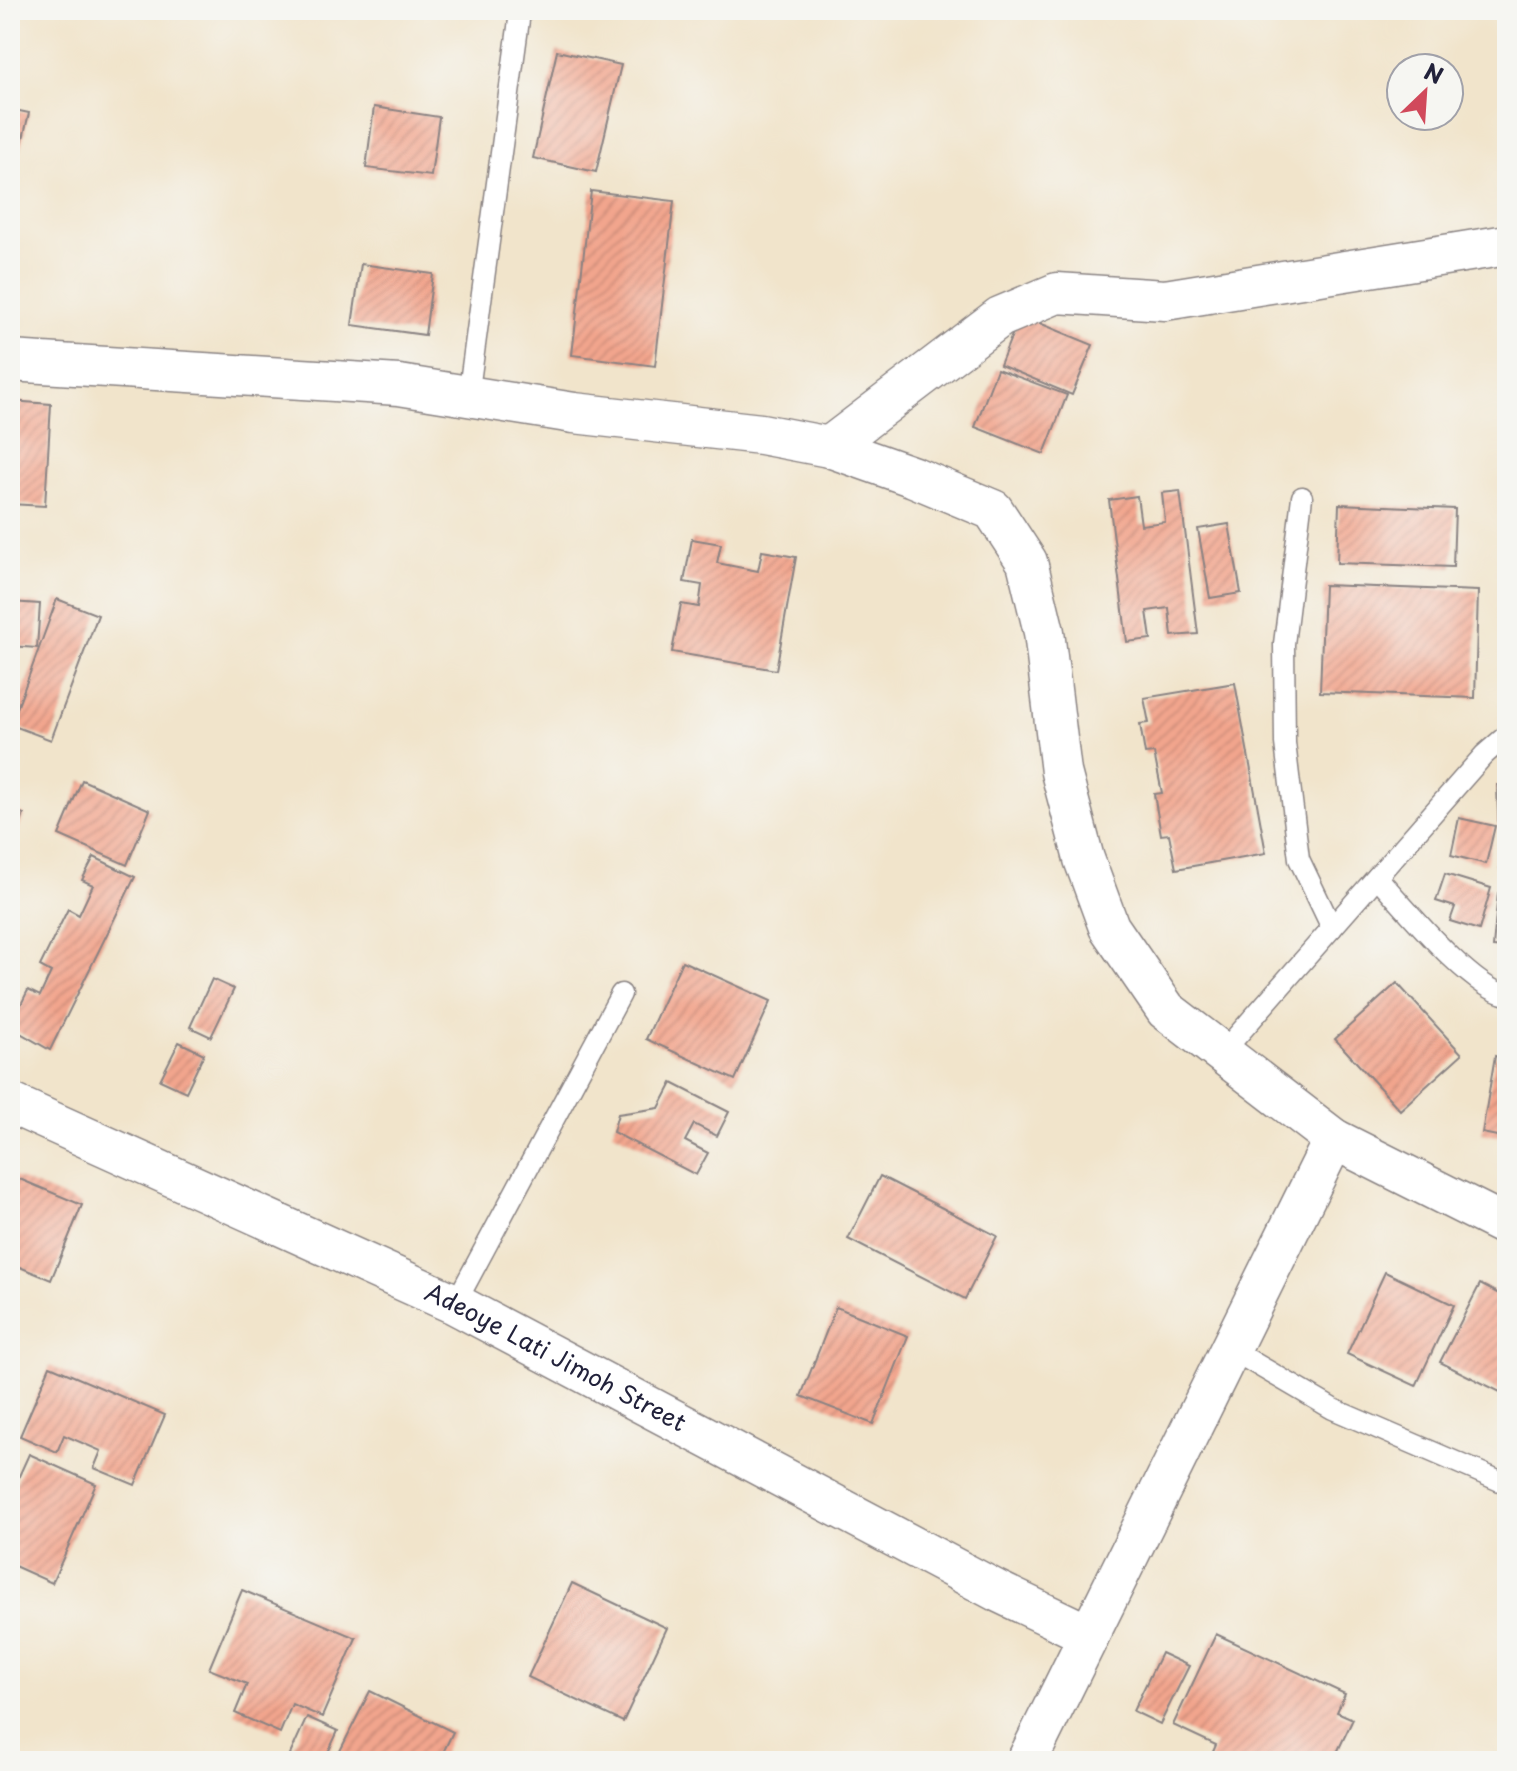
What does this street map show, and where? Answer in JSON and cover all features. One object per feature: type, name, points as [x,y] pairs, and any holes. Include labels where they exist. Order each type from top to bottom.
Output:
[{"type":"street","points":[[829,447],[1000,317],[1057,293],[1165,300],[1507,245]]},
{"type":"street","points":[[10,361],[399,385],[574,413],[761,434],[829,447],[914,477],[993,510],[1027,562],[1044,632],[1061,772],[1084,859],[1109,927],[1166,1010],[1334,1139],[1507,1226]]},
{"type":"street","name":"Adeoye Lati Jimoh Street","points":[[10,1103],[455,1304],[997,1591],[1089,1635]]},
{"type":"street","points":[[1027,1761],[1334,1139]]},
{"type":"lane","points":[[468,397],[519,20]]},
{"type":"lane","points":[[1302,497],[1284,644],[1285,743],[1299,859],[1332,928]]},
{"type":"lane","points":[[1222,1053],[1484,755],[1507,735]]},
{"type":"lane","points":[[1377,877],[1442,947],[1471,973],[1507,995]]},
{"type":"lane","points":[[455,1304],[621,994]]},
{"type":"lane","points":[[1232,1350],[1333,1409],[1507,1484]]},
{"type":"building","points":[[557,51],[621,65],[596,172],[533,158]]},
{"type":"building","points":[[374,107],[439,117],[431,176],[366,168]]},
{"type":"building","points":[[10,109],[29,113],[14,177],[10,176]]},
{"type":"building","points":[[591,191],[674,201],[655,366],[572,355]]},
{"type":"building","points":[[361,264],[433,274],[425,335],[352,325]]},
{"type":"building","points":[[1020,315],[1093,345],[1072,395],[1000,365]]},
{"type":"building","points":[[997,369],[1067,395],[1044,454],[975,427]]},
{"type":"building","points":[[10,401],[51,404],[45,506],[10,504]]},
{"type":"building","points":[[1180,491],[1198,634],[1172,636],[1169,608],[1147,611],[1151,639],[1127,642],[1109,500],[1137,496],[1141,525],[1165,522],[1162,493]]},
{"type":"building","points":[[1339,504],[1455,509],[1453,567],[1337,563]]},
{"type":"building","points":[[1229,524],[1241,593],[1210,598],[1198,529]]},
{"type":"building","points":[[692,539],[721,544],[717,563],[758,571],[762,551],[796,557],[776,670],[672,652],[681,604],[699,607],[702,585],[684,582]]},
{"type":"building","points":[[1324,585],[1478,591],[1475,698],[1320,692]]},
{"type":"building","points":[[57,599],[98,615],[51,740],[11,725]]},
{"type":"building","points":[[10,602],[40,604],[37,648],[10,646]]},
{"type":"building","points":[[1235,683],[1266,853],[1176,869],[1169,834],[1161,835],[1154,794],[1162,793],[1154,753],[1145,754],[1140,724],[1149,723],[1144,698]]},
{"type":"building","points":[[82,780],[150,810],[127,865],[59,835]]},
{"type":"building","points":[[1497,785],[1507,785],[1507,871],[1500,872]]},
{"type":"building","points":[[10,809],[24,814],[10,854]]},
{"type":"building","points":[[1459,818],[1495,826],[1486,864],[1451,855]]},
{"type":"building","points":[[94,857],[135,877],[50,1050],[10,1027],[28,990],[40,996],[51,972],[40,966],[68,909],[79,915],[93,885],[82,880]]},
{"type":"building","points":[[1445,874],[1491,888],[1479,930],[1450,921],[1455,907],[1436,901]]},
{"type":"building","points":[[1498,893],[1507,894],[1507,948],[1493,947]]},
{"type":"building","points":[[682,961],[771,1001],[735,1080],[646,1039]]},
{"type":"building","points":[[212,979],[234,989],[211,1037],[190,1027]]},
{"type":"building","points":[[1397,983],[1462,1054],[1400,1110],[1335,1039]]},
{"type":"building","points":[[179,1042],[204,1054],[186,1092],[160,1080]]},
{"type":"building","points":[[1495,1056],[1507,1058],[1507,1138],[1482,1133]]},
{"type":"building","points":[[672,1083],[729,1112],[717,1136],[694,1124],[685,1141],[708,1153],[696,1175],[613,1132],[618,1114],[659,1108]]},
{"type":"building","points":[[10,1175],[82,1205],[51,1280],[10,1263]]},
{"type":"building","points":[[880,1176],[997,1236],[965,1299],[848,1239]]},
{"type":"building","points":[[1385,1272],[1454,1305],[1416,1386],[1347,1354]]},
{"type":"building","points":[[1480,1284],[1507,1298],[1507,1378],[1500,1392],[1440,1362]]},
{"type":"building","points":[[836,1307],[908,1336],[873,1424],[801,1396]]},
{"type":"building","points":[[50,1366],[165,1415],[135,1485],[94,1468],[101,1451],[64,1435],[57,1452],[20,1436]]},
{"type":"building","points":[[29,1454],[96,1484],[52,1583],[10,1564],[10,1496]]},
{"type":"building","points":[[572,1583],[667,1628],[623,1722],[528,1677]]},
{"type":"building","points":[[242,1590],[356,1638],[322,1717],[292,1704],[280,1733],[235,1713],[247,1684],[209,1669]]},
{"type":"building","points":[[1216,1634],[1345,1694],[1337,1712],[1353,1719],[1333,1761],[1209,1761],[1216,1745],[1173,1725]]},
{"type":"building","points":[[1161,1653],[1189,1666],[1160,1724],[1133,1711]]},
{"type":"building","points":[[370,1691],[453,1732],[439,1761],[335,1761]]},
{"type":"building","points":[[307,1717],[338,1731],[324,1761],[287,1761]]}]
